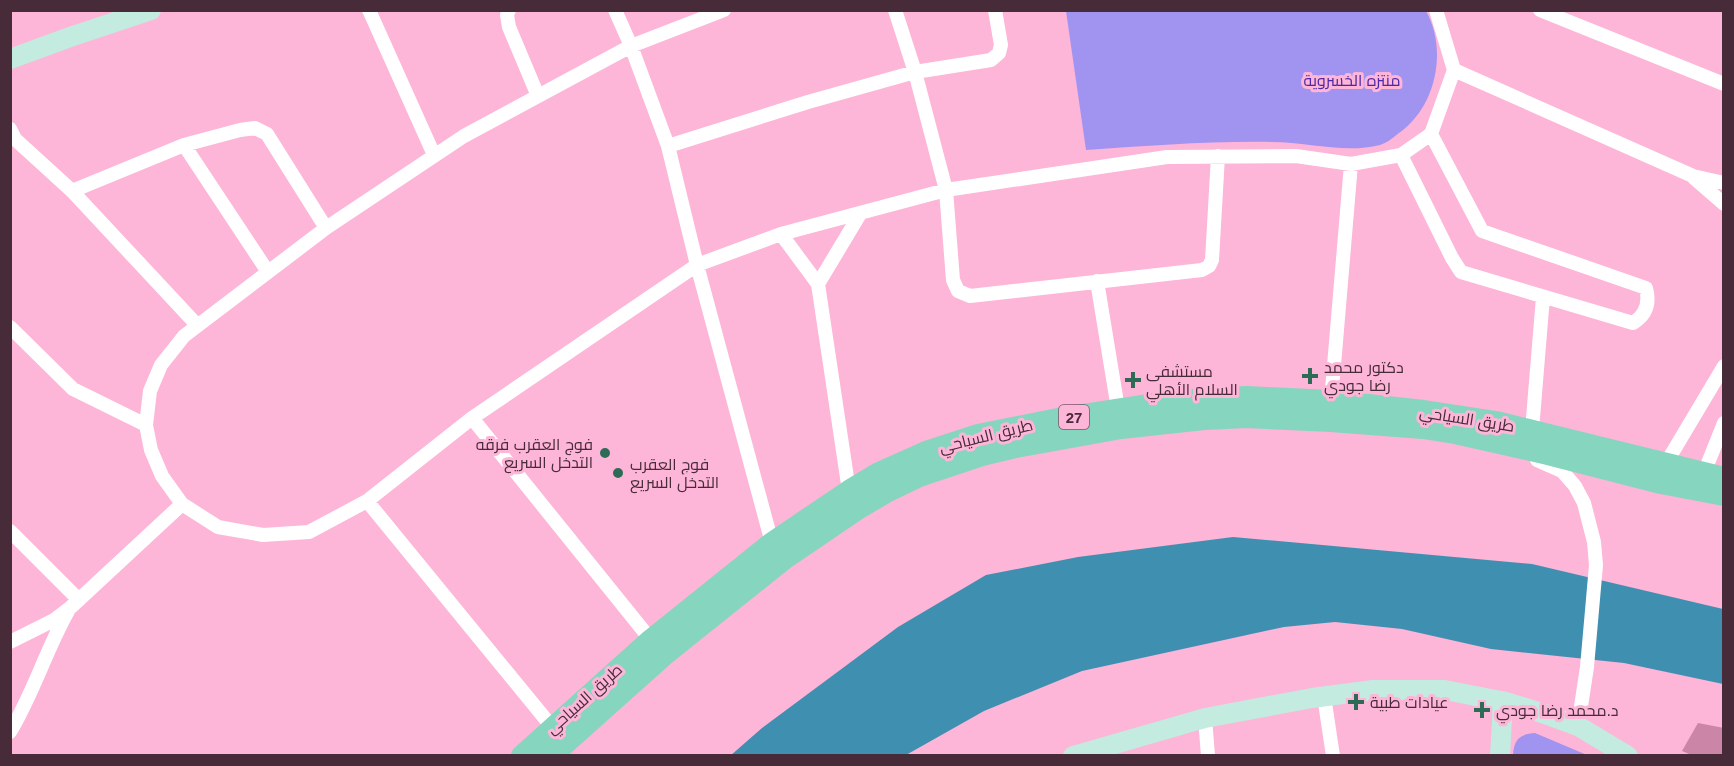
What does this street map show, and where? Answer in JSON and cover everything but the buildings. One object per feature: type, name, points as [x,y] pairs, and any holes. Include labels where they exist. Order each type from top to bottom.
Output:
[{"type":"main road","name":"طريق السياحي","points":[[956,452],[978,435],[1118,409],[1224,398],[1289,399],[1331,401],[1460,416],[1532,430],[1714,476]]},
{"type":"main road","name":"طريق السياحي","points":[[522,756],[552,727],[617,683],[682,628],[772,543],[879,473],[956,452],[1005,450],[1142,425],[1204,419],[1246,417],[1331,421],[1423,428],[1455,433],[1538,451],[1661,483],[1724,495]]},
{"type":"main road","name":"طريق السياحي","points":[[551,756],[617,683],[651,639],[682,628],[888,491],[929,461]]},
{"type":"street","points":[[10,59],[151,10]]},
{"type":"street","points":[[369,10],[434,155]]},
{"type":"street","points":[[509,10],[507,15],[509,27],[538,96]]},
{"type":"street","points":[[615,10],[632,46],[668,146],[697,265],[772,543]]},
{"type":"street","points":[[724,10],[632,46],[464,136],[326,228],[184,336],[161,365],[150,391],[146,425],[151,450],[162,476],[182,504],[218,527],[263,535],[309,532],[367,501],[472,418],[697,265],[781,234],[946,190],[1167,157],[1296,156],[1351,164],[1401,155],[1431,134],[1454,70],[1436,10]]},
{"type":"street","points":[[896,10],[946,190],[953,280],[958,291],[970,297],[1097,280],[1202,270],[1209,267],[1212,260],[1218,156]]},
{"type":"street","points":[[668,146],[808,102],[915,72],[991,60],[999,53],[1001,45],[995,10]]},
{"type":"street","points":[[1540,10],[1724,84]]},
{"type":"street","points":[[1454,70],[1693,176],[1724,183]]},
{"type":"street","points":[[72,191],[184,145],[255,128],[267,134],[326,228]]},
{"type":"street","points":[[1401,155],[1461,272],[1633,323],[1641,318],[1649,300],[1646,288],[1482,231],[1431,134]]},
{"type":"street","points":[[12,138],[72,191],[197,325]]},
{"type":"street","points":[[184,145],[268,272]]},
{"type":"street","points":[[1331,401],[1351,164]]},
{"type":"street","points":[[1693,176],[1724,204]]},
{"type":"street","points":[[818,284],[860,214]]},
{"type":"street","points":[[781,234],[818,284],[849,491]]},
{"type":"street","points":[[1097,280],[1118,409]]},
{"type":"street","points":[[1532,430],[1543,297]]},
{"type":"street","points":[[10,327],[73,389],[146,425]]},
{"type":"street","points":[[1665,465],[1724,366]]},
{"type":"street","points":[[472,418],[651,639]]},
{"type":"street","points":[[1714,476],[1724,423]]},
{"type":"street","points":[[1455,433],[1562,471],[1575,486],[1584,503],[1594,542],[1596,565],[1587,667],[1578,726]]},
{"type":"street","points":[[367,501],[552,727]]},
{"type":"street","points":[[10,642],[54,620],[182,504]]},
{"type":"street","points":[[10,531],[75,603]]},
{"type":"street","points":[[10,732],[19,718],[52,642],[75,603]]},
{"type":"street","points":[[1073,756],[1205,718],[1324,696],[1373,690],[1445,690],[1527,707],[1578,726],[1629,756]]},
{"type":"street","points":[[1324,696],[1333,756]]},
{"type":"street","points":[[1500,756],[1503,701]]},
{"type":"street","points":[[1205,718],[1208,756]]},
{"type":"green space","name":"منتزه الخسروية","points":[[1066,11],[1426,11],[1433,26],[1436,43],[1435,77],[1430,93],[1412,122],[1393,138],[1380,145],[1353,148],[1286,142],[1226,142],[1086,150]]},
{"type":"green space","points":[[1535,733],[1587,755],[1513,755],[1515,745],[1521,736]]},
{"type":"water","points":[[1233,537],[1532,564],[1723,609],[1723,684],[1624,663],[1491,649],[1402,629],[1335,622],[1284,627],[1082,671],[984,711],[906,755],[730,756],[762,728],[898,627],[986,575],[1078,557]]},
{"type":"place","name":"دكتور محمد رضا جودي","points":[[1310,376]]},
{"type":"place","name":"مستشفى السلام الأهلي","points":[[1133,380]]},
{"type":"place","name":"فوج العقرب فرقه التدخل السريع","points":[[605,453]]},
{"type":"place","name":"فوج العقرب التدخل السريع","points":[[618,473]]},
{"type":"place","name":"عيادات طبية","points":[[1356,702]]},
{"type":"place","name":"د.محمد رضا جودي","points":[[1482,710]]}]
